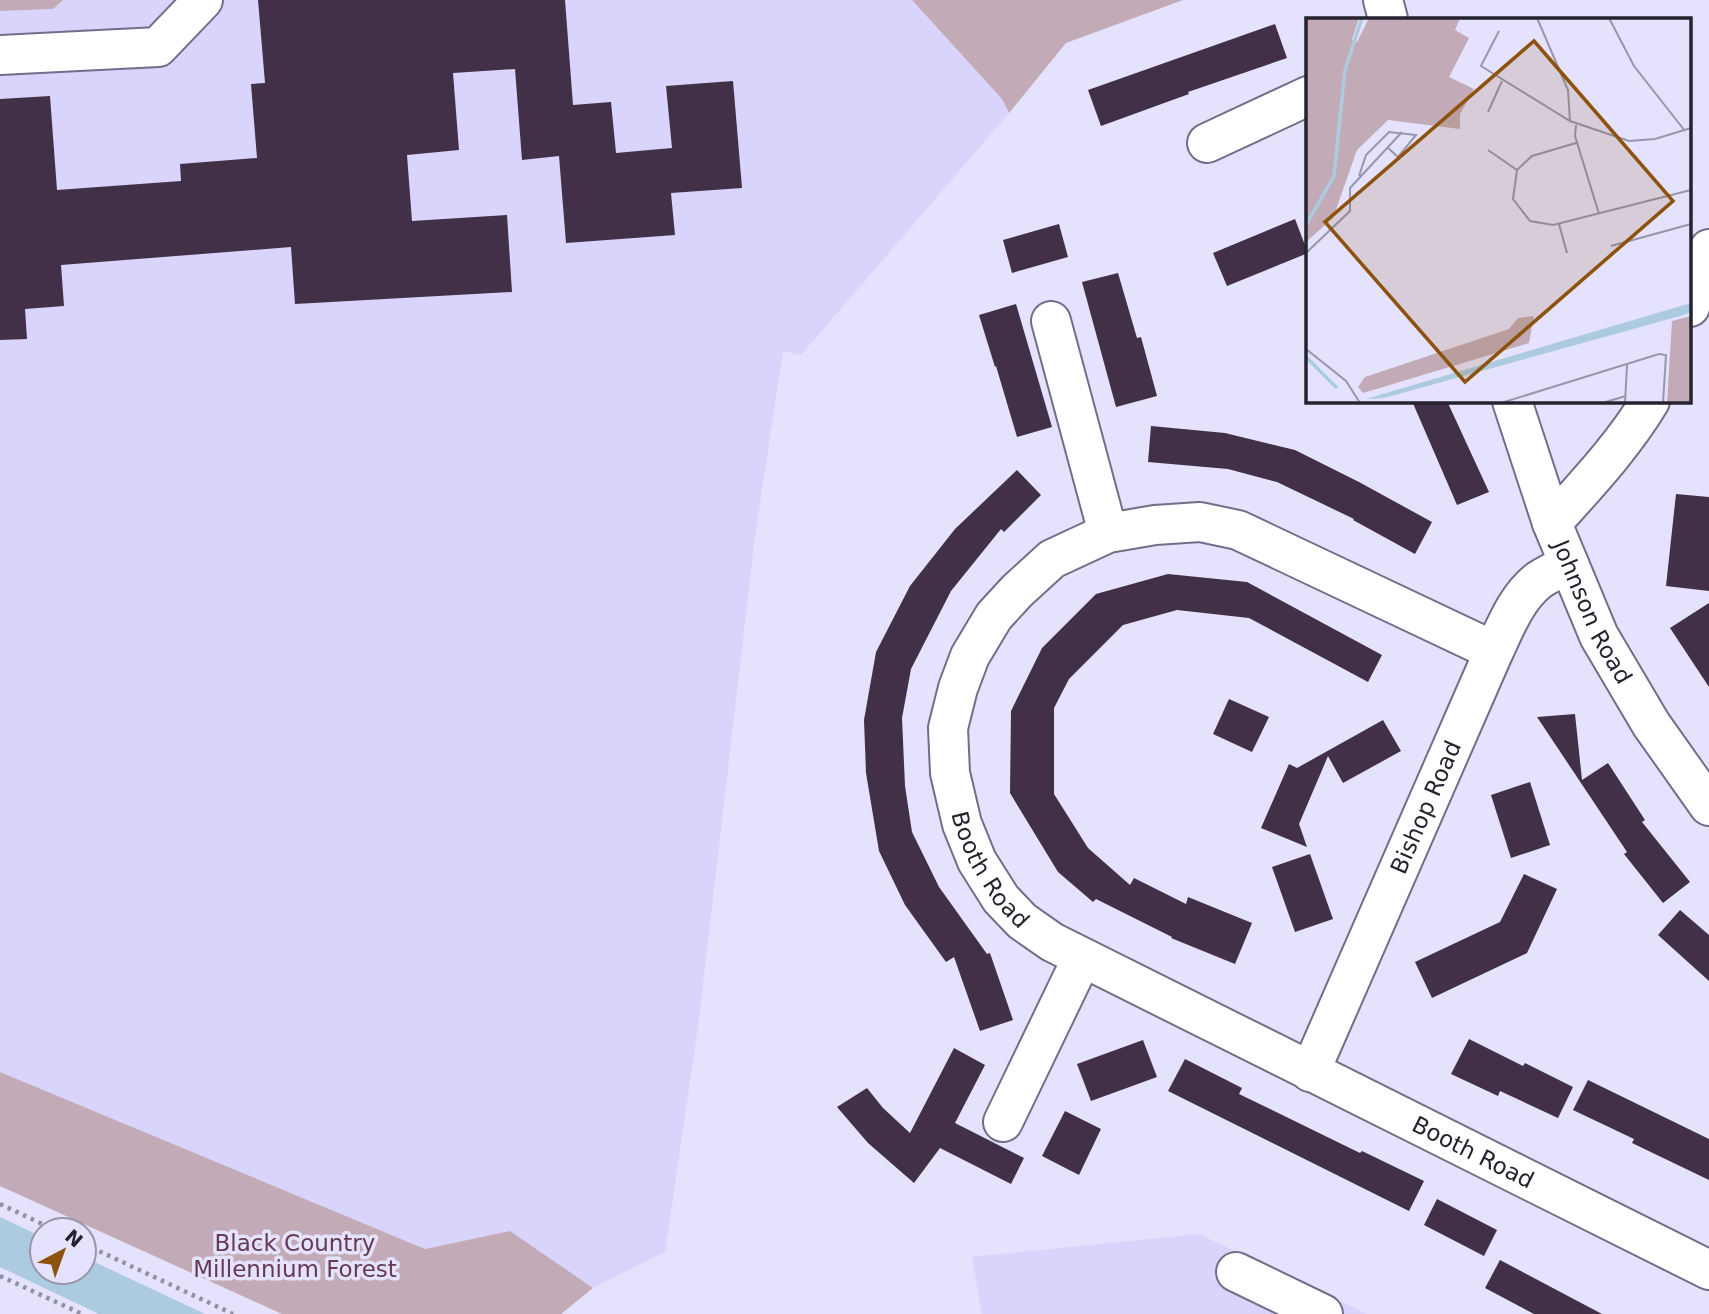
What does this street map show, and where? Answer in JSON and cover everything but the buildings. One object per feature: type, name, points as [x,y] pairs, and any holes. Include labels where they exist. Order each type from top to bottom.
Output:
[{"type":"street","points":[[0,55],[158,47],[203,0]]},
{"type":"street","points":[[1383,0],[1388,18]]},
{"type":"street","points":[[1207,143],[1306,97]]},
{"type":"street","points":[[1692,301],[1709,250]]},
{"type":"street","points":[[1051,321],[1108,533]]},
{"type":"street","name":"Johnson Road","points":[[1511,402],[1552,523],[1599,636],[1651,723],[1709,806]]},
{"type":"street","points":[[1552,523],[1611,456],[1649,402]]},
{"type":"street","name":"Booth Road","points":[[1494,652],[1238,530],[1200,522],[1155,525],[1108,533],[1052,559],[994,616],[970,656],[958,688],[948,728],[950,773],[962,824],[977,861],[1001,899],[1022,920],[1052,942],[1709,1270]]},
{"type":"street","name":"Bishop Road","points":[[1310,1072],[1514,610],[1539,580],[1569,564]]},
{"type":"street","points":[[1003,1122],[1082,958]]},
{"type":"street","points":[[1236,1272],[1323,1314]]},
{"type":"path","points":[[0,1204],[28,1217]]},
{"type":"path","points":[[98,1251],[233,1314]]},
{"type":"path","points":[[0,1276],[82,1314]]},
{"type":"shaded area","points":[[63,0],[912,0],[1002,99],[1009,113],[801,355],[783,351],[755,536],[698,1027],[665,1252],[593,1288],[510,1231],[425,1249],[0,1072],[0,11],[53,9]]},
{"type":"shaded area","points":[[1199,1234],[1367,1314],[982,1314],[972,1257]]},
{"type":"green space","points":[[0,0],[63,0],[53,9],[0,11]]},
{"type":"green space","points":[[912,0],[1183,0],[1066,43],[1009,113],[1002,99]]},
{"type":"green space","name":"Black Country Millennium Forest","points":[[0,1072],[425,1249],[510,1231],[593,1288],[561,1314],[282,1314],[98,1230],[98,1216],[66,1216],[0,1186]]},
{"type":"water","points":[[0,1217],[28,1230],[28,1280],[0,1267]]},
{"type":"water","points":[[98,1264],[205,1314],[99,1314],[40,1286],[98,1286]]}]
